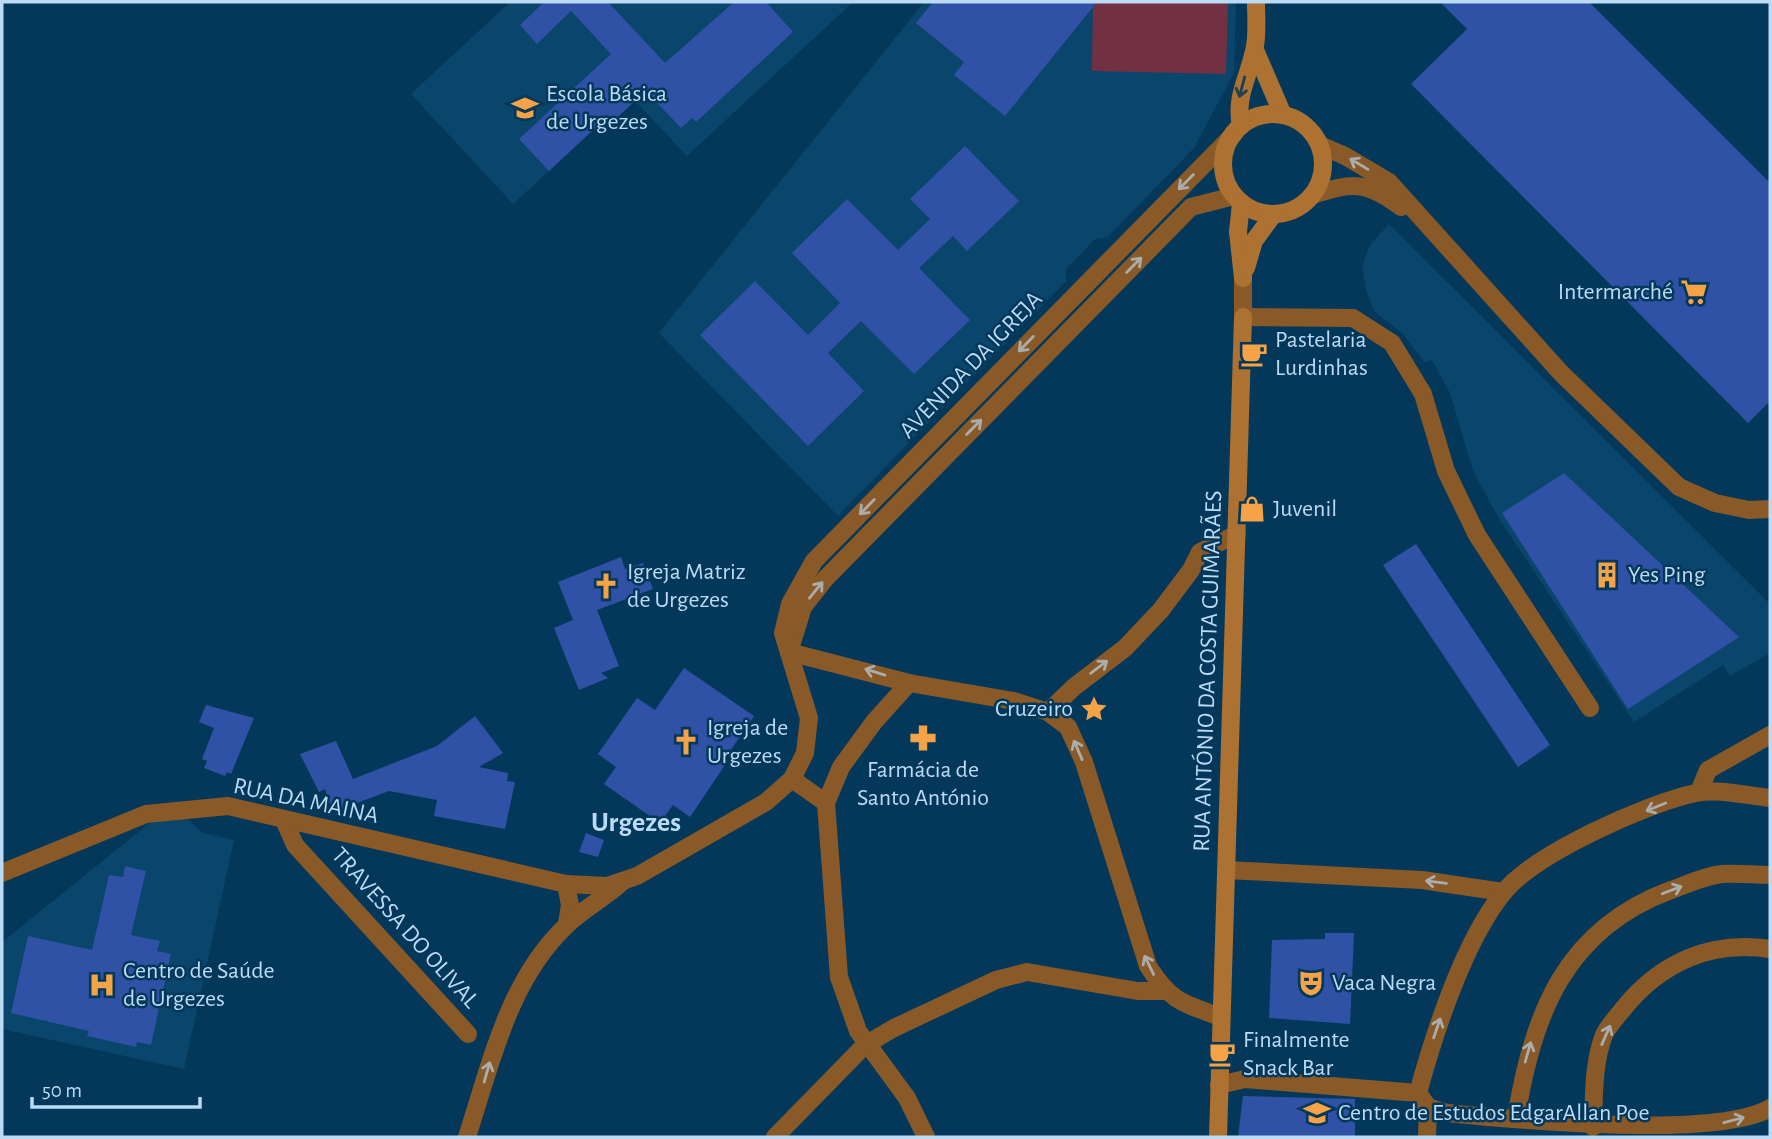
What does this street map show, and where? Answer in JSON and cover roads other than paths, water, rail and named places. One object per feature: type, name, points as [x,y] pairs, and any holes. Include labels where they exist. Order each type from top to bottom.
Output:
[{"type":"main road","points":[[1237,130],[1268,114],[1283,115],[1298,121],[1311,131],[1320,145],[1324,162],[1321,179],[1313,195],[1302,206],[1273,215],[1256,212],[1238,200],[1226,182],[1223,165],[1226,148],[1237,130],[1240,89],[1255,50],[1256,2]]},
{"type":"main road","points":[[1255,50],[1283,115]]},
{"type":"main road","points":[[1238,200],[1243,278]]},
{"type":"main road","name":"RUA ANTÓNIO DA COSTA GUIMARÃES","points":[[1243,278],[1254,241],[1273,215]]},
{"type":"main road","name":"RUA ANTÓNIO DA COSTA GUIMARÃES","points":[[1218,1137],[1243,317]]},
{"type":"street","name":"AVENIDA DA IGREJA","points":[[809,734],[807,703],[783,633],[799,585],[814,561],[1237,130]]},
{"type":"street","points":[[1320,145],[1345,156],[1388,182],[1561,373],[1679,487],[1715,503],[1749,510],[1770,509]]},
{"type":"street","points":[[1313,195],[1344,185],[1364,186],[1381,192],[1426,225]]},
{"type":"street","name":"AVENIDA DA IGREJA","points":[[789,652],[803,607],[825,579],[1191,208],[1238,200]]},
{"type":"street","name":"RUA ANTÓNIO DA COSTA GUIMARÃES","points":[[1243,278],[1243,317]]},
{"type":"street","points":[[1243,317],[1353,318],[1392,343],[1423,394],[1446,471],[1477,535],[1590,708]]},
{"type":"street","points":[[1048,712],[1074,687],[1125,648],[1161,610],[1191,570],[1200,552],[1237,534]]},
{"type":"street","points":[[789,652],[909,683],[1014,701],[1048,712],[1068,727],[1084,762],[1148,966],[1164,991],[1181,1003],[1221,1017]]},
{"type":"street","points":[[909,683],[874,722],[841,767],[826,803],[839,977],[865,1045],[907,1098],[926,1137]]},
{"type":"street","name":"RUA DA MAINA","points":[[2,873],[157,812],[228,806],[566,884],[594,886],[622,882],[766,802],[792,779],[805,753],[809,734]]},
{"type":"street","points":[[1699,792],[1708,770],[1770,735]]},
{"type":"street","points":[[792,779],[826,803]]},
{"type":"street","points":[[1427,1137],[1423,1100],[1442,1013],[1483,925],[1503,892],[1555,854],[1616,823],[1699,792],[1770,798]]},
{"type":"street","name":"TRAVESSA DO OLIVAL","points":[[284,820],[295,845],[468,1034]]},
{"type":"street","points":[[1226,870],[1422,880],[1503,892]]},
{"type":"street","points":[[1516,1119],[1528,1052],[1544,1007],[1559,979],[1597,933],[1625,910],[1698,879],[1721,874],[1770,875]]},
{"type":"street","points":[[467,1137],[495,1043],[535,964],[568,924],[622,882]]},
{"type":"street","points":[[566,884],[570,905],[568,924]]},
{"type":"street","points":[[1593,1126],[1595,1087],[1605,1034],[1650,979],[1663,969],[1711,950],[1734,946],[1770,948]]},
{"type":"street","points":[[775,1137],[865,1045],[894,1028],[985,985],[1027,972],[1138,991],[1164,991]]},
{"type":"street","points":[[1219,1085],[1245,1079],[1423,1100],[1447,1113],[1593,1126],[1715,1125],[1768,1113]]},
{"type":"place","name":"Escola Básica de Urgezes","points":[[525,108]]},
{"type":"place","name":"Intermarché","points":[[1694,292]]},
{"type":"place","name":"Pastelaria Lurdinhas","points":[[1254,354]]},
{"type":"place","name":"Juvenil","points":[[1252,509]]},
{"type":"place","name":"Yes Ping","points":[[1607,575]]},
{"type":"place","name":"Igreja Matriz de Urgezes","points":[[606,586]]},
{"type":"place","name":"Cruzeiro","points":[[1094,709]]},
{"type":"place","name":"Farmácia de Santo António","points":[[923,738]]},
{"type":"place","name":"Igreja de Urgezes","points":[[686,742]]},
{"type":"place","name":"Vaca Negra","points":[[1311,983]]},
{"type":"place","name":"Centro de Saúde de Urgezes","points":[[102,985]]},
{"type":"place","name":"Finalmente Snack Bar","points":[[1222,1054]]},
{"type":"place","name":"Centro de Estudos EdgarAllan Poe","points":[[1317,1113]]},
{"type":"district","name":"Urgezes","points":[[636,823]]}]
